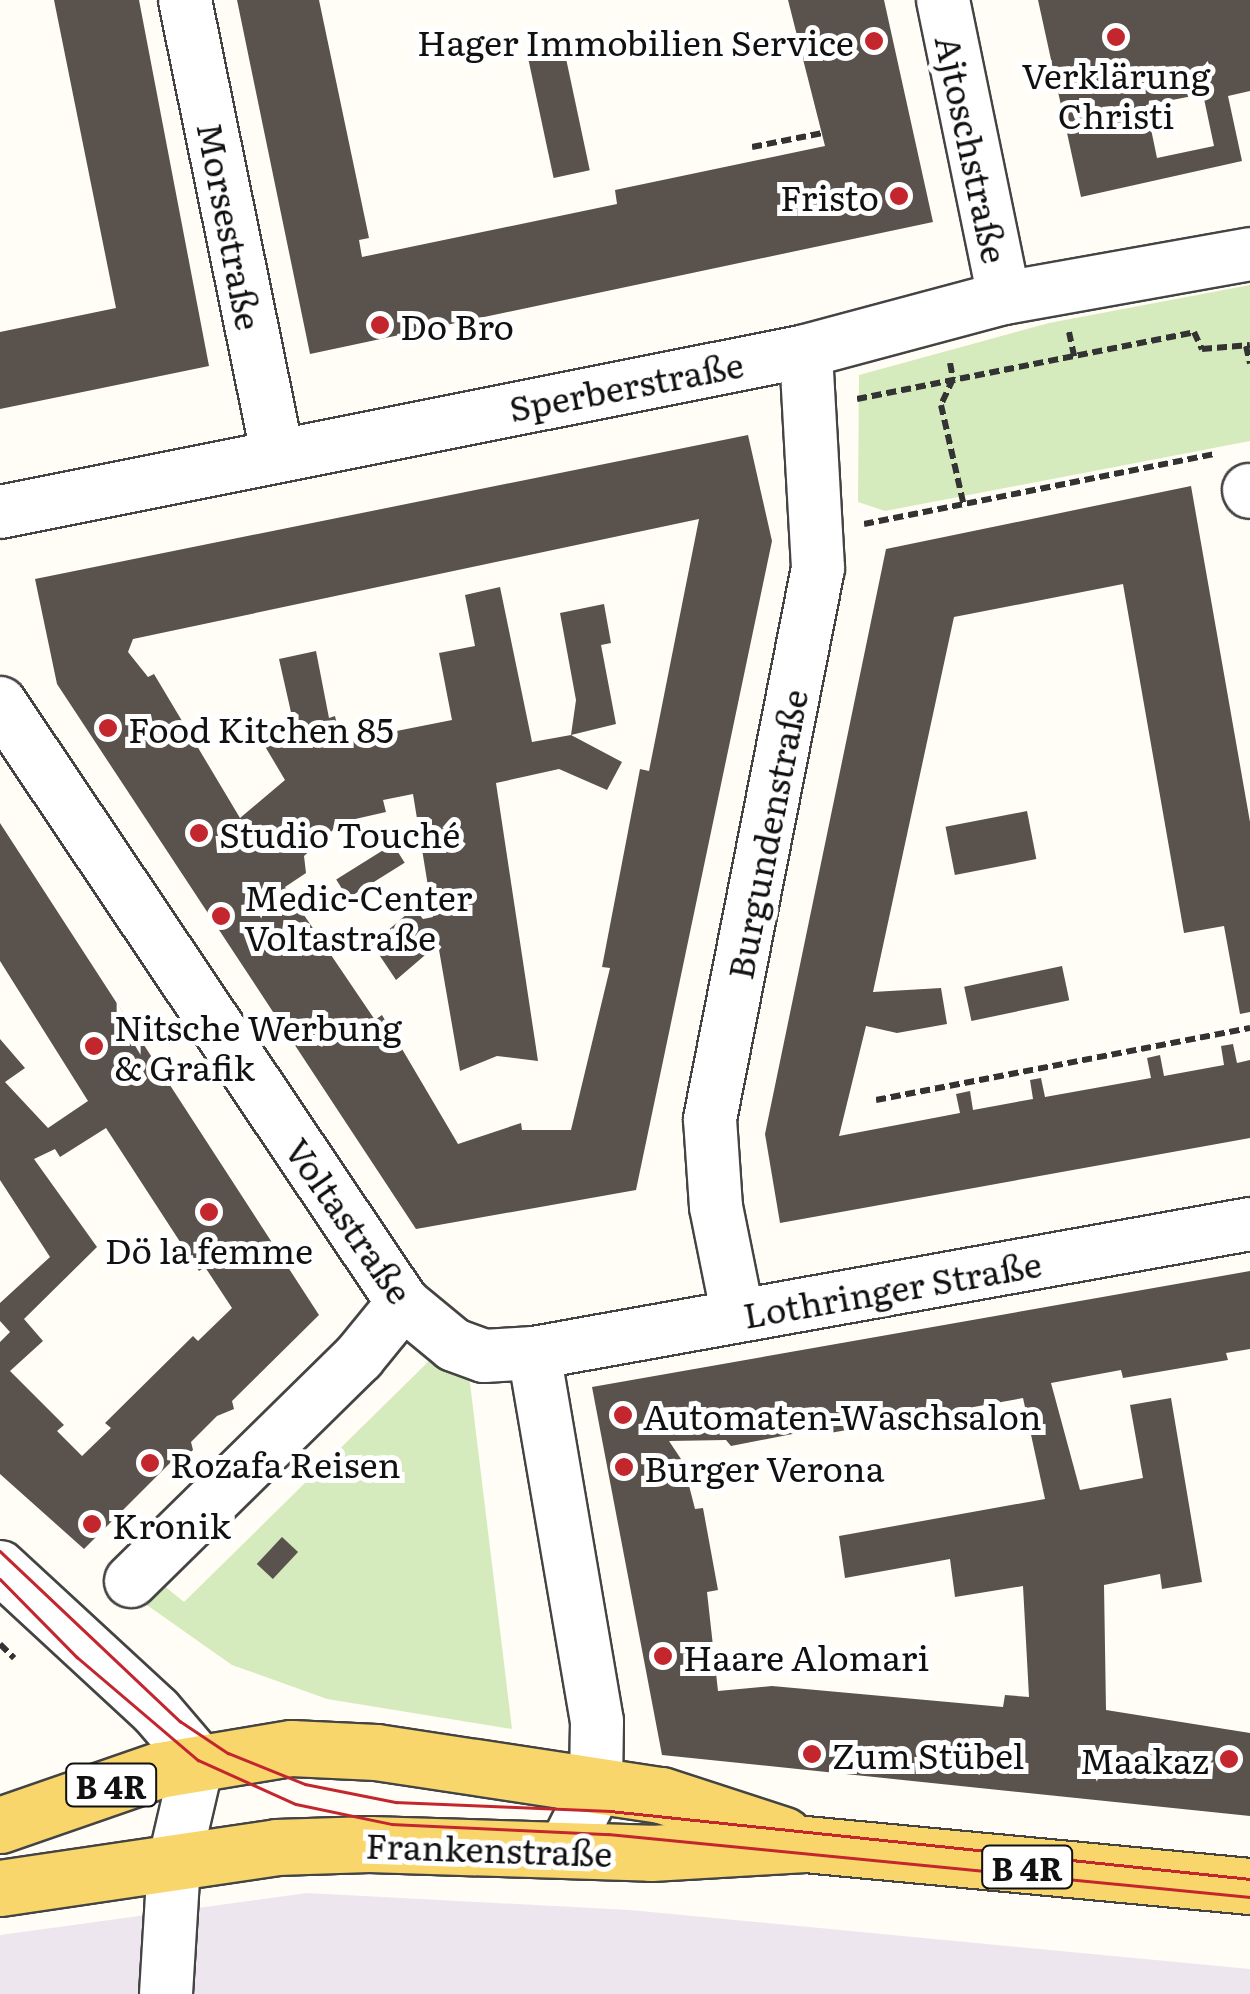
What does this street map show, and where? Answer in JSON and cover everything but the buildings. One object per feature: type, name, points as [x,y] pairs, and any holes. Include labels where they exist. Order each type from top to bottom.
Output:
[{"type":"main road","name":"Frankenstraße","points":[[0,1825],[198,1760],[291,1748],[346,1750],[661,1795],[805,1844]]},
{"type":"main road","name":"Frankenstraße","points":[[0,1888],[322,1844],[651,1853],[805,1844],[1250,1886]]},
{"type":"street","name":"Morsestraße","points":[[185,0],[277,452]]},
{"type":"street","name":"Ajtoschstraße","points":[[943,0],[1004,298]]},
{"type":"street","name":"Sperberstraße","points":[[0,512],[277,452],[806,350],[1004,298],[1250,254]]},
{"type":"street","name":"Burgundenstraße","points":[[738,1316],[716,1206],[710,1118],[818,568],[806,350]]},
{"type":"street","name":"Voltastraße","points":[[0,703],[403,1303],[454,1345],[484,1356],[534,1353]]},
{"type":"street","name":"Lothringer Straße","points":[[534,1353],[1250,1224]]},
{"type":"street","points":[[131,1581],[359,1357],[403,1303]]},
{"type":"street","points":[[534,1353],[597,1721],[596,1787],[565,1848]]},
{"type":"street","points":[[0,1566],[156,1711],[198,1760],[174,1863],[166,1994]]},
{"type":"path","points":[[752,147],[823,133]]},
{"type":"path","points":[[940,317],[953,380],[941,404],[964,506]]},
{"type":"path","points":[[811,408],[1194,332],[1202,349],[1248,345],[1250,364]]},
{"type":"path","points":[[816,532],[964,506],[1243,478]]},
{"type":"path","points":[[876,1100],[1250,1028]]},
{"type":"path","points":[[0,1644],[14,1658]]},
{"type":"shaded area","points":[[307,1893],[630,1910],[1250,1969],[1250,1994],[0,1994],[0,1935]]},
{"type":"green space","points":[[1250,285],[1250,441],[885,511],[858,502],[859,375],[1049,323]]},
{"type":"green space","points":[[429,1361],[469,1375],[512,1729],[327,1699],[232,1665],[144,1603],[162,1584],[184,1602]]},
{"type":"tram line","points":[[0,1551],[180,1721],[228,1753],[305,1784],[396,1802],[610,1811],[1250,1879]]},
{"type":"tram line","points":[[0,1579],[77,1657],[198,1760],[296,1804],[392,1824],[608,1834],[1250,1897]]},
{"type":"place","name":"Verklärung Christi","points":[[1116,37]]},
{"type":"place","name":"Hager Immobilien Service","points":[[874,41]]},
{"type":"place","name":"Fristo","points":[[899,196]]},
{"type":"place","name":"Do Bro","points":[[380,325]]},
{"type":"place","name":"Food Kitchen 85","points":[[108,728]]},
{"type":"place","name":"Studio Touché","points":[[199,833]]},
{"type":"place","name":"Medic-Center Voltastraße","points":[[221,916]]},
{"type":"place","name":"Nitsche Werbung & Grafik","points":[[94,1046]]},
{"type":"place","name":"Dö la femme","points":[[209,1212]]},
{"type":"place","name":"Automaten-Waschsalon","points":[[623,1415]]},
{"type":"place","name":"Rozafa Reisen","points":[[150,1463]]},
{"type":"place","name":"Burger Verona","points":[[624,1467]]},
{"type":"place","name":"Kronik","points":[[92,1524]]},
{"type":"place","name":"Haare Alomari","points":[[663,1656]]},
{"type":"place","name":"Zum Stübel","points":[[812,1754]]},
{"type":"place","name":"Maakaz","points":[[1229,1759]]}]
